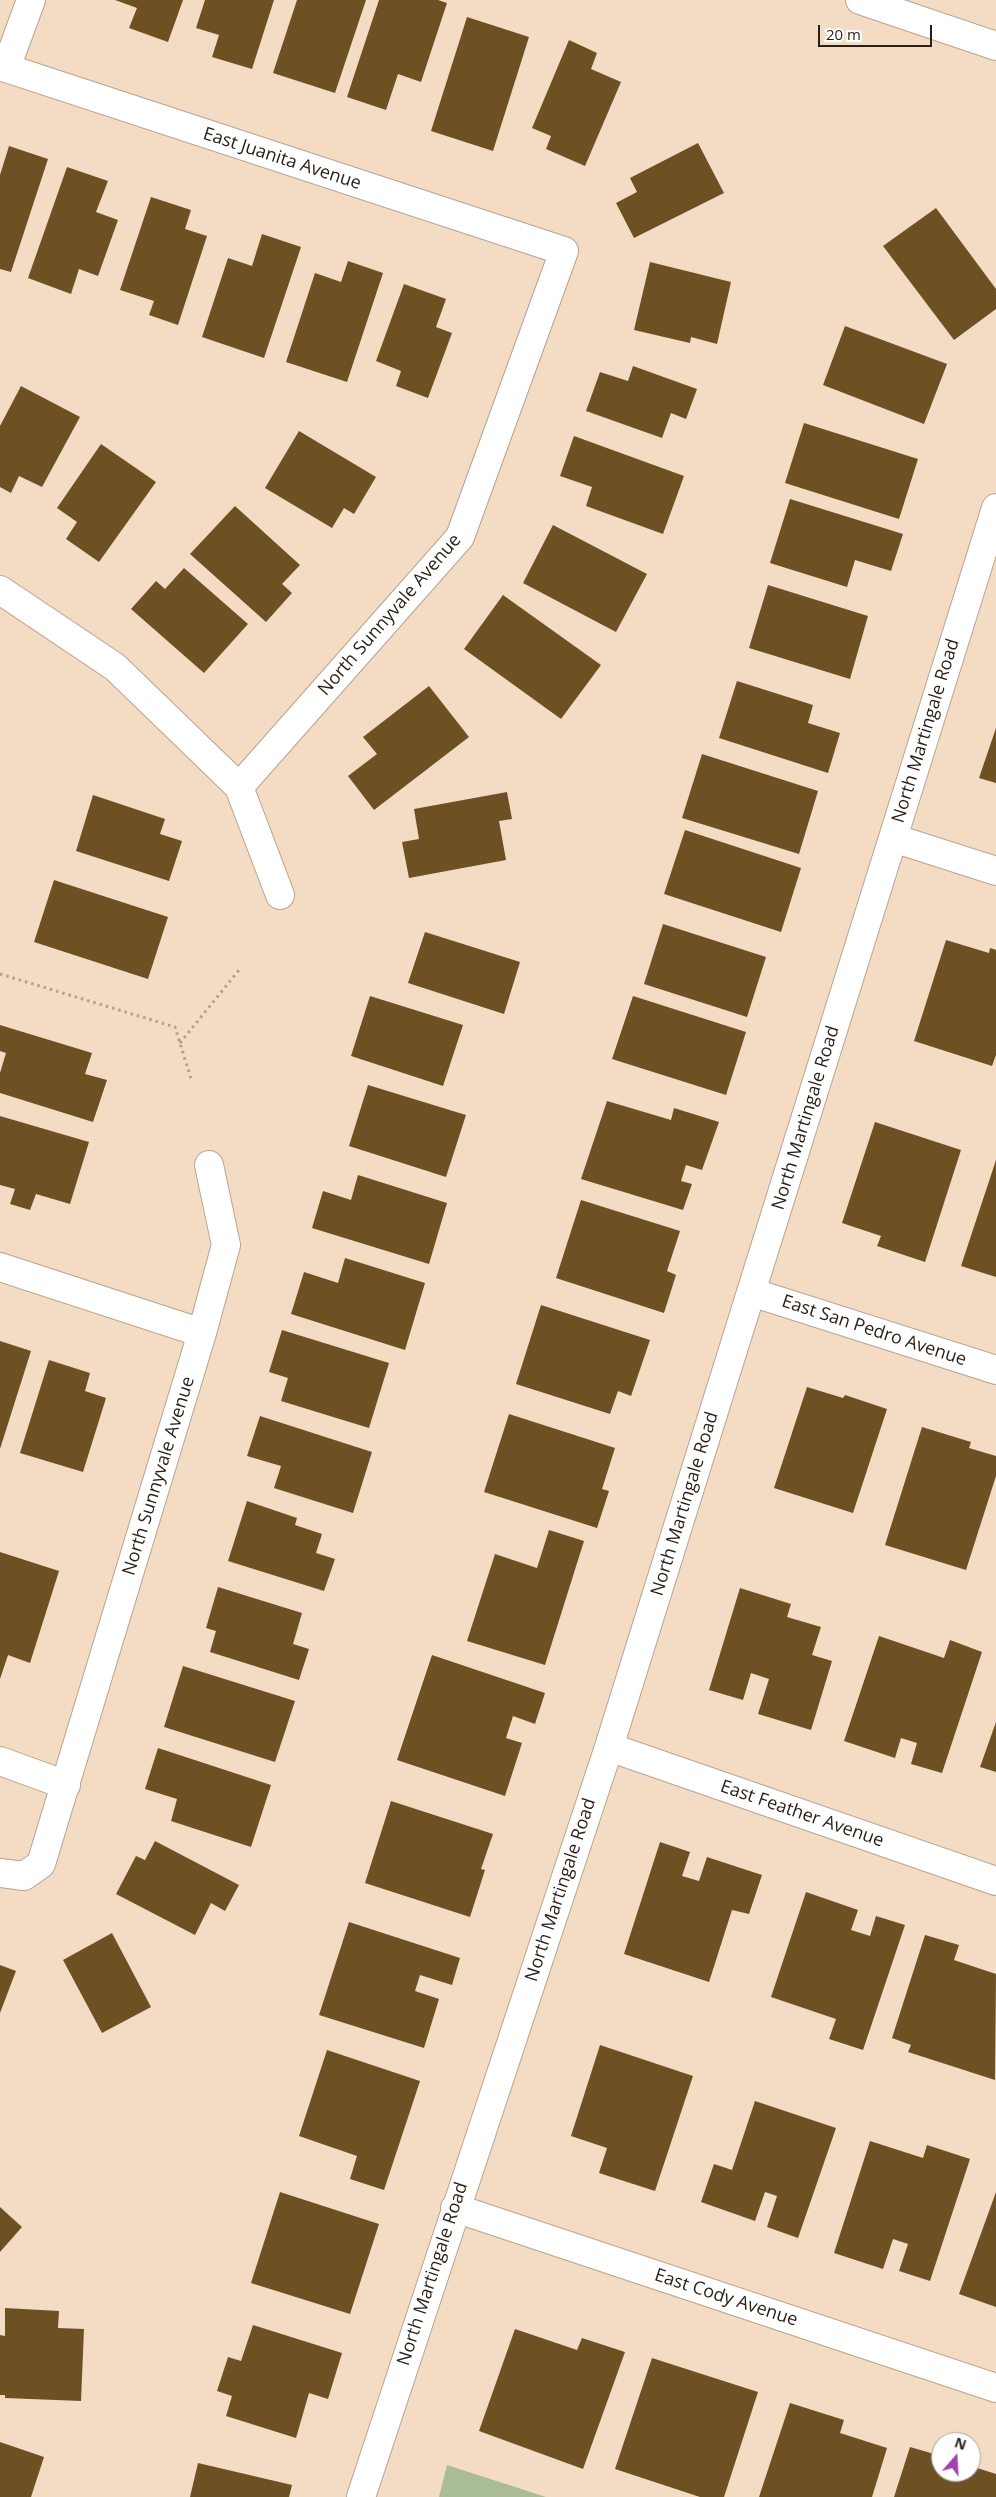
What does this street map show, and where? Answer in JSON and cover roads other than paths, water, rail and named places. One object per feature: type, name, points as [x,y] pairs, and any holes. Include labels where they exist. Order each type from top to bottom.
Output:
[{"type":"street","points":[[3,67],[31,0]]},
{"type":"street","points":[[860,0],[996,46]]},
{"type":"street","name":"East Juanita Avenue","points":[[3,67],[564,251]]},
{"type":"street","name":"North Sunnyvale Avenue","points":[[239,788],[460,537],[564,251]]},
{"type":"street","name":"North Martingale Road","points":[[361,2497],[609,1747],[996,508]]},
{"type":"street","points":[[0,590],[115,667],[239,788],[280,895]]},
{"type":"street","points":[[893,838],[996,871]]},
{"type":"street","name":"North Sunnyvale Avenue","points":[[0,1873],[24,1876],[41,1864],[202,1333],[226,1245],[209,1165]]},
{"type":"street","points":[[0,1267],[202,1333]]},
{"type":"street","name":"East San Pedro Avenue","points":[[751,1292],[996,1370]]},
{"type":"street","name":"East Feather Avenue","points":[[609,1747],[996,1880]]},
{"type":"street","points":[[0,1761],[66,1785]]},
{"type":"street","name":"East Cody Avenue","points":[[455,2208],[996,2388]]}]
